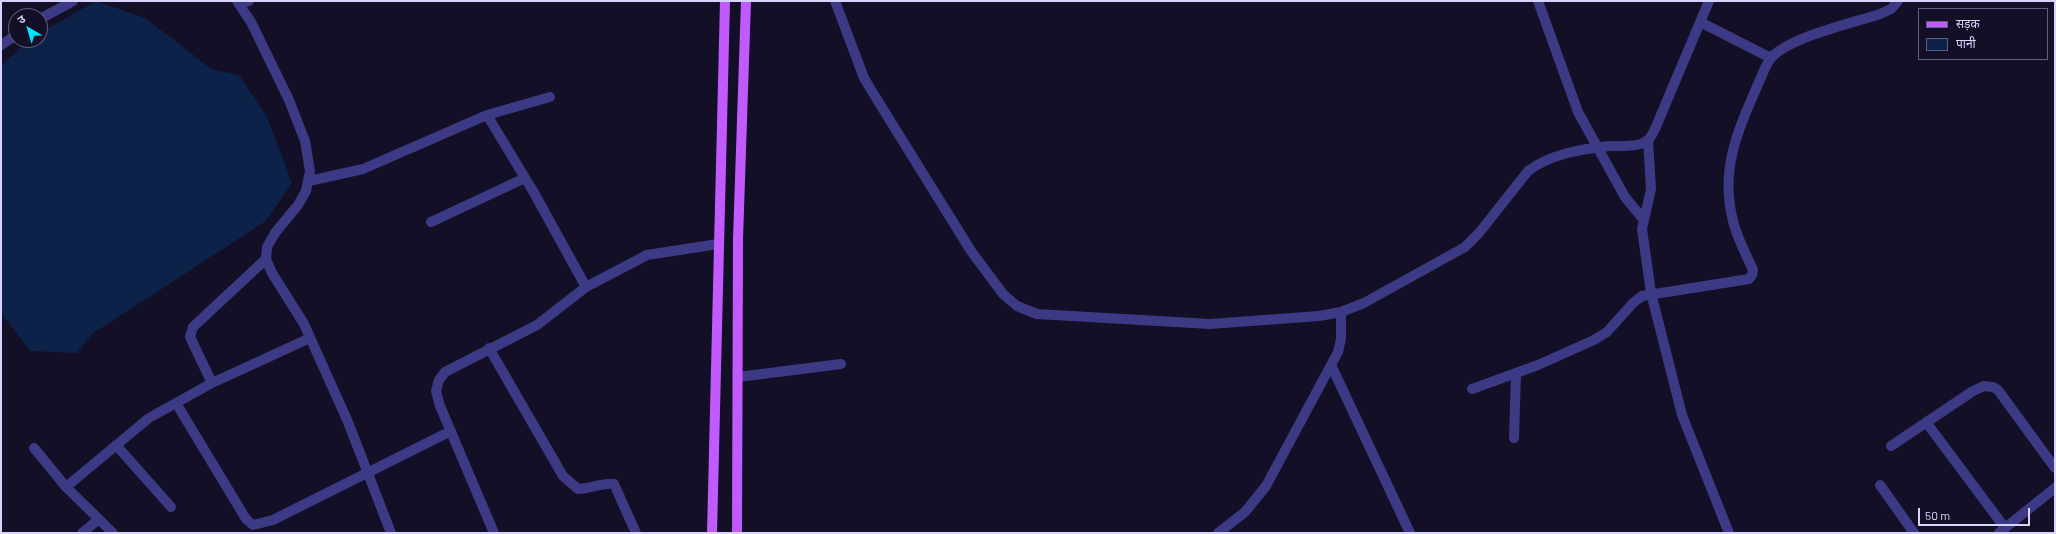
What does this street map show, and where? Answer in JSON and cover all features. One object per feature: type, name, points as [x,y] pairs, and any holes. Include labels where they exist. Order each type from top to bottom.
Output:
[{"type":"main road","points":[[712,533],[725,1]]},
{"type":"main road","points":[[737,533],[738,238],[746,1]]},
{"type":"street","points":[[48,15],[73,1]]},
{"type":"street","points":[[835,1],[864,78],[872,93],[971,251],[1003,294],[1017,306],[1037,314],[1210,324],[1320,316],[1341,312],[1364,303],[1450,257],[1465,247],[1479,233],[1528,171],[1538,164],[1551,158],[1597,147],[1642,143],[1648,140],[1655,129],[1709,1]]},
{"type":"street","points":[[1538,1],[1569,92],[1578,112],[1625,197],[1643,218]]},
{"type":"street","points":[[1472,389],[1516,373],[1598,338],[1642,296],[1651,293],[1744,281],[1752,275],[1753,270],[1733,221],[1728,189],[1728,170],[1735,139],[1771,58],[1779,51],[1801,40],[1880,14],[1891,9],[1898,1]]},
{"type":"street","points":[[242,2],[275,70],[305,141],[310,171],[306,191],[298,205],[275,233],[268,247],[266,259],[272,273],[304,324],[348,422],[367,475],[391,533]]},
{"type":"street","points":[[1700,22],[1771,58]]},
{"type":"street","points":[[309,181],[363,169],[487,115],[550,97]]},
{"type":"street","points":[[487,115],[525,178],[586,287]]},
{"type":"street","points":[[1648,140],[1651,189],[1643,218],[1642,229],[1651,293],[1682,415],[1729,533]]},
{"type":"street","points":[[430,222],[525,178]]},
{"type":"street","points":[[494,533],[437,397],[436,391],[439,380],[445,372],[489,348],[537,325],[586,287],[647,255],[718,244]]},
{"type":"street","points":[[212,383],[190,337],[193,327],[266,259]]},
{"type":"street","points":[[1218,533],[1245,512],[1266,486],[1338,352],[1341,338],[1341,312]]},
{"type":"street","points":[[66,487],[149,418],[212,383],[310,338]]},
{"type":"street","points":[[489,348],[563,476],[578,489],[590,489],[609,483],[614,484],[636,533]]},
{"type":"street","points":[[738,377],[841,364]]},
{"type":"street","points":[[1331,365],[1410,533]]},
{"type":"street","points":[[1514,438],[1516,373]]},
{"type":"street","points":[[1891,446],[1973,391],[1984,386],[1993,387],[1998,390],[2055,468]]},
{"type":"street","points":[[176,403],[246,519],[253,525],[273,520],[367,475],[450,431]]},
{"type":"street","points":[[1926,422],[2002,530],[2055,488]]},
{"type":"street","points":[[116,445],[172,507]]},
{"type":"street","points":[[34,448],[66,487],[113,533]]},
{"type":"street","points":[[1880,485],[1914,533]]},
{"type":"street","points":[[82,533],[99,519]]},
{"type":"water","points":[[96,1],[145,18],[213,70],[239,75],[267,117],[292,183],[266,221],[92,334],[77,353],[30,351],[1,313],[1,66],[20,48],[48,48],[48,28]]}]
